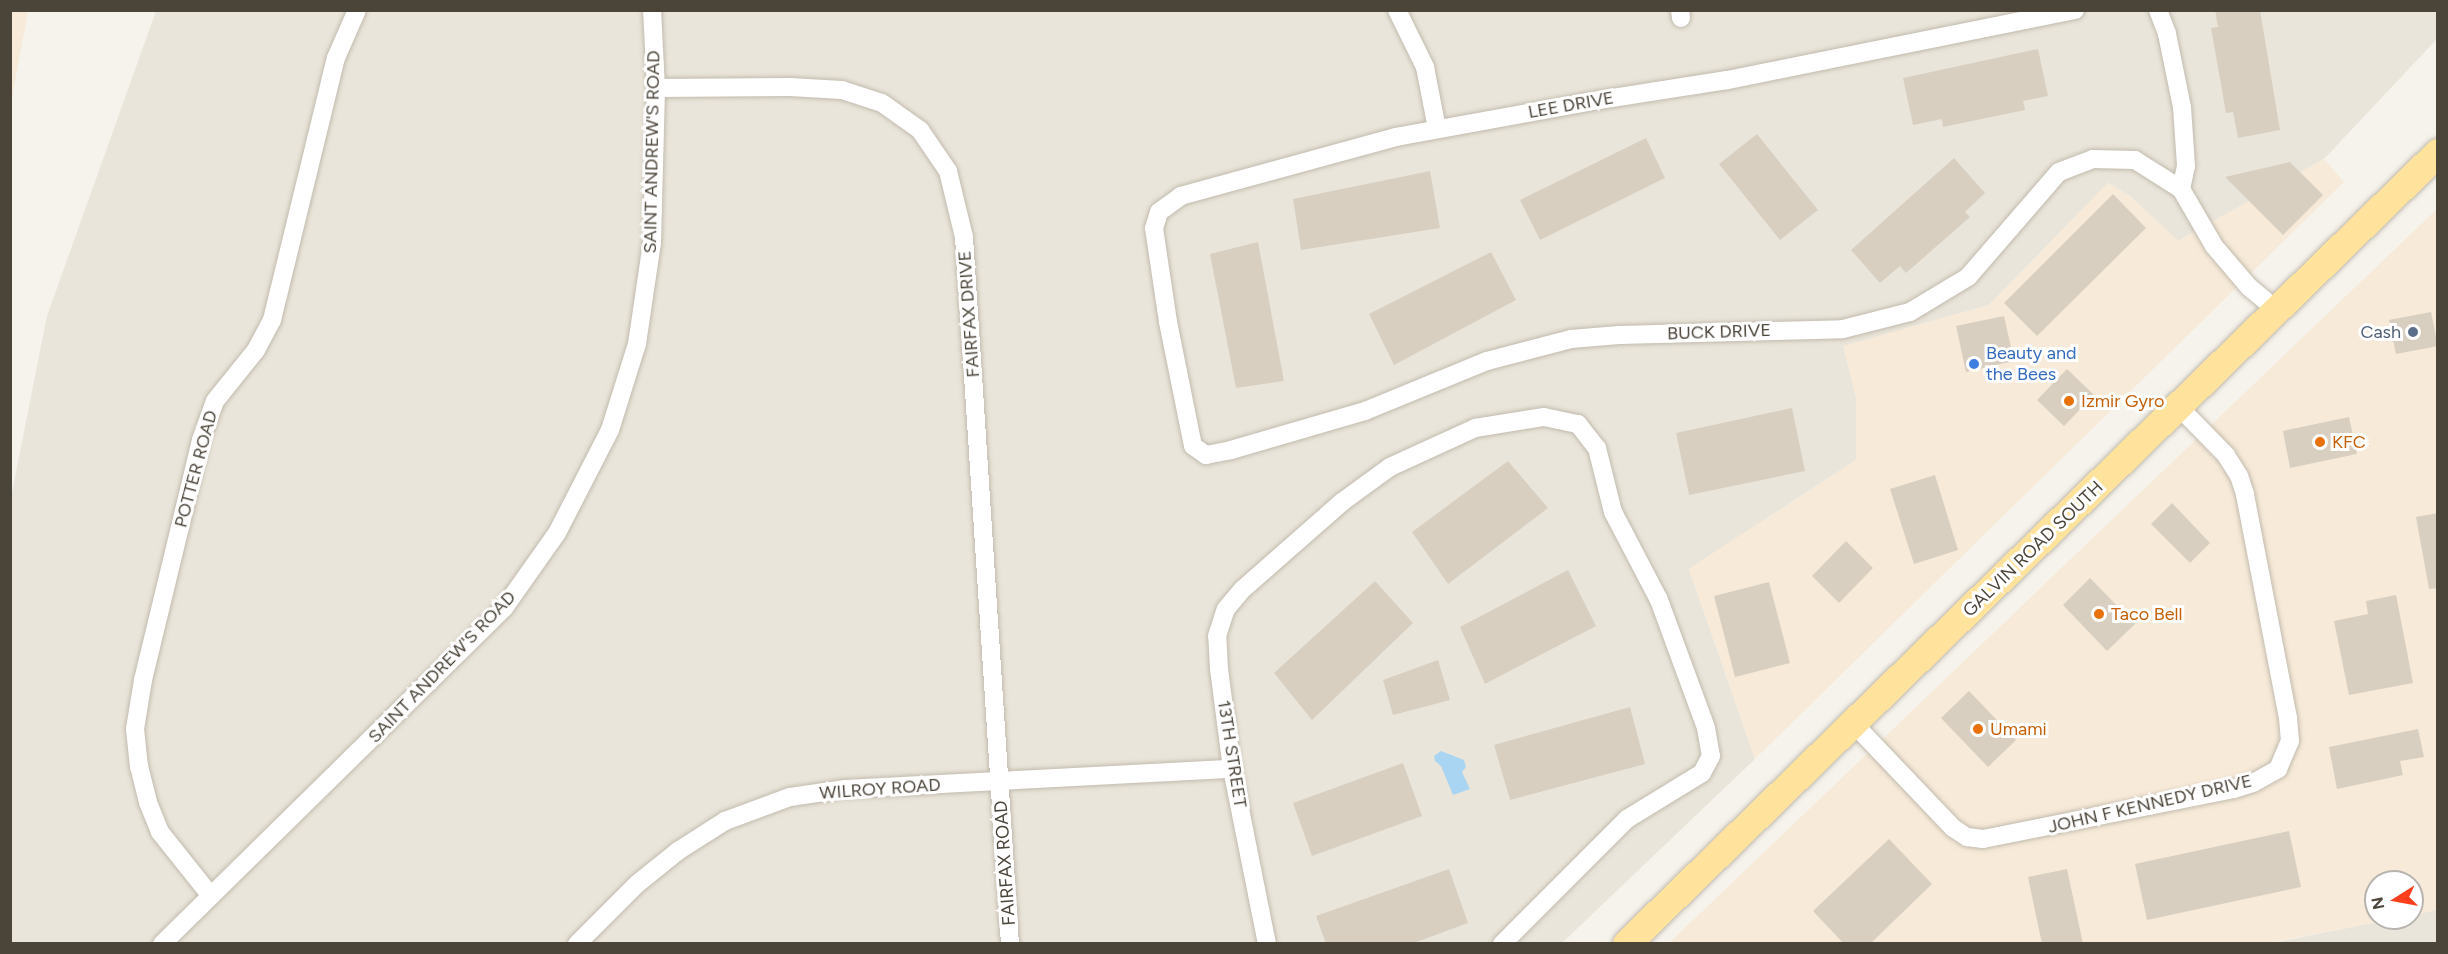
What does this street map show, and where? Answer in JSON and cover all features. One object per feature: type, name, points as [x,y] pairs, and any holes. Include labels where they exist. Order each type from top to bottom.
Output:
[{"type":"main road","name":"GALVIN ROAD SOUTH","points":[[1627,944],[2438,153]]},
{"type":"street","name":"POTTER ROAD","points":[[211,896],[160,832],[148,802],[139,767],[135,729],[143,680],[201,440],[215,401],[256,350],[272,320],[336,58],[357,10]]},
{"type":"street","name":"SAINT ANDREW'S ROAD","points":[[162,944],[504,609],[557,533],[610,430],[637,344],[652,243],[656,88],[652,10]]},
{"type":"street","points":[[1397,10],[1425,68],[1437,129]]},
{"type":"street","name":"LEE DRIVE","points":[[1206,455],[1193,446],[1164,296],[1154,228],[1160,212],[1181,196],[1396,137],[1727,80],[2075,10]]},
{"type":"street","points":[[2158,10],[2167,34],[2182,107],[2186,166],[2181,189],[2214,246],[2249,287],[2278,311]]},
{"type":"street","name":"FAIRFAX DRIVE","points":[[656,88],[790,87],[842,90],[882,103],[920,130],[948,171],[964,237],[1000,782]]},
{"type":"street","name":"BUCK DRIVE","points":[[1206,455],[1365,411],[1487,361],[1571,339],[1619,335],[1843,328],[1910,312],[1968,277],[2059,172],[2093,159],[2134,160],[2181,189]]},
{"type":"street","name":"JOHN F KENNEDY DRIVE","points":[[1854,724],[1953,828],[1967,837],[1983,839],[2234,789],[2253,783],[2278,769],[2290,741],[2288,718],[2245,494],[2226,455],[2179,407]]},
{"type":"street","name":"13TH STREET","points":[[1267,944],[1232,769],[1219,669],[1218,636],[1226,609],[1256,577],[1342,502],[1390,466],[1475,428],[1544,417],[1578,424],[1597,448],[1613,512],[1659,600],[1706,728],[1711,756],[1702,772],[1627,819],[1511,940]]},
{"type":"street","name":"WILROY ROAD","points":[[577,944],[638,884],[678,851],[725,821],[765,804],[790,797],[845,789],[1232,769]]},
{"type":"street","name":"FAIRFAX ROAD","points":[[1000,782],[1010,944]]},
{"type":"shaded area","points":[[10,11],[28,11],[11,103]]},
{"type":"shaded area","points":[[156,11],[2437,11],[2437,39],[2324,159],[2178,241],[2130,196],[2108,183],[1989,305],[1844,346],[1856,398],[1856,460],[1689,569],[1755,759],[1562,943],[11,944],[11,497],[47,316]]},
{"type":"shaded area","points":[[2324,159],[2344,182],[1755,759],[1689,569],[1856,460],[1856,398],[1843,346],[1989,305],[2108,183],[2130,196],[2178,241]]},
{"type":"shaded area","points":[[2437,209],[2437,910],[2424,913],[2424,870],[2364,870],[2364,924],[2268,943],[1668,944]]},
{"type":"shaded area","points":[[2437,910],[2437,943],[2268,944],[2364,925],[2364,930],[2424,930],[2424,913]]},
{"type":"water","points":[[1441,751],[1464,760],[1466,767],[1462,772],[1470,789],[1453,795],[1441,766],[1435,761],[1434,756]]},
{"type":"building","points":[[2215,10],[2260,10],[2280,130],[2238,138],[2233,112],[2226,113],[2211,28],[2218,27]]},
{"type":"building","points":[[2038,49],[2048,96],[2023,101],[2025,110],[1943,127],[1942,119],[1913,125],[1903,78]]},
{"type":"building","points":[[1757,134],[1818,210],[1780,240],[1719,164]]},
{"type":"building","points":[[1646,138],[1665,178],[1540,240],[1520,200]]},
{"type":"building","points":[[1954,158],[1985,193],[1965,212],[1970,217],[1906,273],[1900,266],[1880,283],[1851,250]]},
{"type":"building","points":[[2290,162],[2323,195],[2283,235],[2225,177]]},
{"type":"building","points":[[1430,171],[1440,228],[1301,250],[1293,199]]},
{"type":"building","points":[[2113,194],[2146,228],[2037,336],[2004,303]]},
{"type":"building","points":[[1258,242],[1284,381],[1236,388],[1210,254]]},
{"type":"building","points":[[1491,252],[1516,300],[1394,365],[1369,314]]},
{"type":"building","name":"Cash","points":[[2431,312],[2438,346],[2396,354],[2389,320]]},
{"type":"building","points":[[2004,316],[2014,361],[1966,372],[1956,326]]},
{"type":"building","points":[[2067,369],[2094,395],[2064,426],[2037,400]]},
{"type":"building","points":[[1792,408],[1805,471],[1689,495],[1676,433]]},
{"type":"building","name":"KFC","points":[[2349,417],[2357,454],[2290,468],[2283,431]]},
{"type":"building","points":[[1508,461],[1548,508],[1448,584],[1412,532]]},
{"type":"building","points":[[1935,475],[1958,550],[1914,564],[1890,489]]},
{"type":"building","points":[[2172,503],[2210,543],[2190,563],[2151,524]]},
{"type":"building","points":[[2438,513],[2438,588],[2429,589],[2416,517]]},
{"type":"building","points":[[1846,541],[1873,568],[1839,603],[1812,576]]},
{"type":"building","points":[[1568,570],[1596,626],[1485,684],[1460,627]]},
{"type":"building","name":"Taco Bell","points":[[2090,578],[2135,624],[2107,651],[2063,605]]},
{"type":"building","points":[[1375,581],[1413,623],[1312,720],[1274,673]]},
{"type":"building","points":[[1769,582],[1790,663],[1735,677],[1714,596]]},
{"type":"building","points":[[2396,595],[2413,683],[2349,695],[2334,621],[2368,614],[2366,601]]},
{"type":"building","points":[[1438,660],[1450,700],[1393,715],[1383,680]]},
{"type":"building","name":"Umami","points":[[1969,691],[2016,740],[1988,767],[1941,718]]},
{"type":"building","points":[[1630,707],[1645,764],[1510,800],[1494,745]]},
{"type":"building","points":[[2418,729],[2424,757],[2400,761],[2403,775],[2337,789],[2329,747]]},
{"type":"building","points":[[1403,763],[1422,816],[1312,856],[1293,803]]},
{"type":"building","points":[[2289,831],[2301,887],[2147,920],[2135,864]]},
{"type":"building","points":[[1889,839],[1932,884],[1870,944],[1844,944],[1813,911]]},
{"type":"building","points":[[1449,869],[1468,923],[1411,944],[1326,944],[1316,916]]},
{"type":"building","points":[[2067,869],[2083,944],[2042,944],[2028,877]]},
{"type":"place","name":"Cash","points":[[2413,332]]},
{"type":"place","name":"Beauty and the Bees","points":[[1974,364]]},
{"type":"place","name":"Izmir Gyro","points":[[2069,401]]},
{"type":"place","name":"KFC","points":[[2320,442]]},
{"type":"place","name":"Taco Bell","points":[[2099,614]]},
{"type":"place","name":"Umami","points":[[1978,729]]}]
